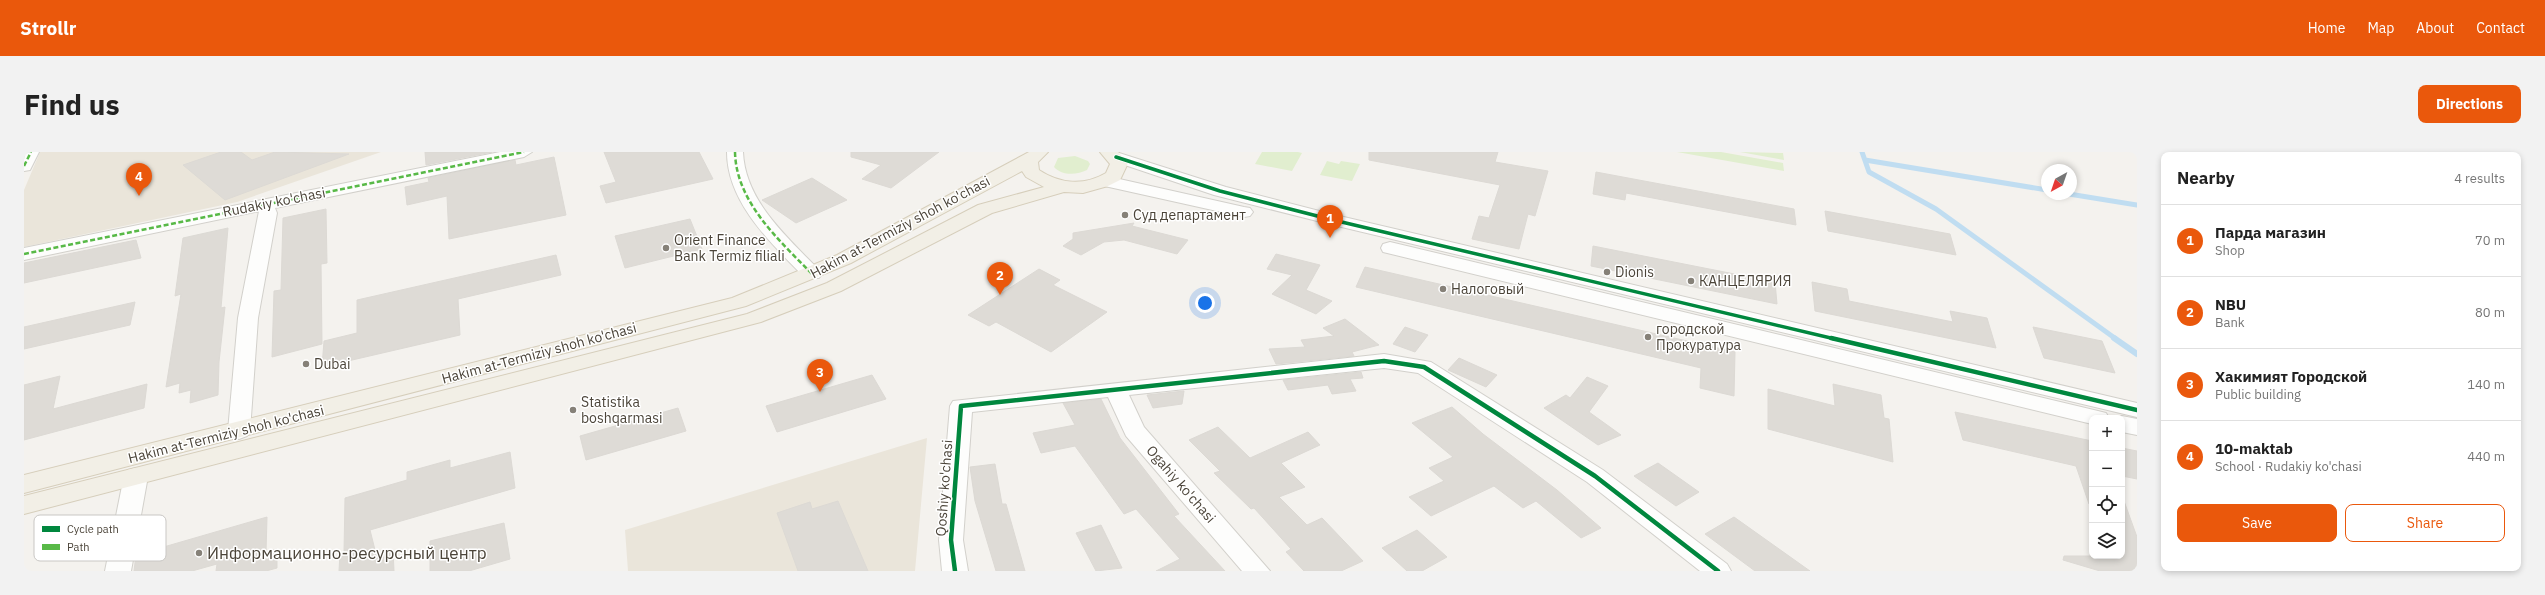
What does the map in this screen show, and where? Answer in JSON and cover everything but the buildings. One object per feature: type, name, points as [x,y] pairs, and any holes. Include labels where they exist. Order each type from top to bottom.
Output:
[{"type":"main road","points":[[1035,156],[1029,166],[1035,176],[1048,184],[1062,187],[1085,187],[1106,181],[1118,170],[1119,163],[1112,155]]},
{"type":"main road","name":"Hakim at-Termiziy shoh ko'chasi","points":[[24,484],[239,431],[739,302],[812,274],[1035,156]]},
{"type":"main road","name":"Hakim at-Termiziy shoh ko'chasi","points":[[24,505],[754,318],[834,287],[985,209],[1062,187]]},
{"type":"street","points":[[24,166],[31,152]]},
{"type":"street","name":"Rudakiy ko'chasi","points":[[24,254],[524,152]]},
{"type":"street","points":[[735,152],[733,161],[741,184],[771,232],[812,274]]},
{"type":"street","points":[[1112,155],[1220,191],[1322,217],[2137,410]]},
{"type":"street","points":[[1106,181],[1220,206],[2089,416]]},
{"type":"street","points":[[239,431],[248,318],[268,213],[265,204]]},
{"type":"street","points":[[1115,389],[1384,361],[1424,367],[1595,476],[1718,571]]},
{"type":"street","name":"Qoshiy ko'chasi","points":[[955,571],[951,540],[961,406],[1115,389]]},
{"type":"street","name":"Ogahiy ko'chasi","points":[[1115,389],[1134,432],[1257,571]]},
{"type":"street","points":[[2125,425],[2137,427]]},
{"type":"street","points":[[129,515],[136,476]]},
{"type":"street","points":[[118,571],[120,561]]},
{"type":"shaded area","points":[[40,152],[381,152],[237,202],[24,247],[24,190]]},
{"type":"shaded area","points":[[927,438],[915,571],[628,571],[625,530]]},
{"type":"green space","points":[[1262,152],[1302,153],[1292,171],[1255,164]]},
{"type":"green space","points":[[1677,152],[1721,152],[1783,163],[1784,171]]},
{"type":"green space","points":[[1740,152],[1783,153],[1784,160]]},
{"type":"green space","points":[[1075,156],[1088,161],[1090,164],[1087,170],[1070,174],[1061,172],[1054,167],[1058,158]]},
{"type":"green space","points":[[1327,161],[1339,164],[1341,161],[1360,164],[1352,181],[1320,175]]},
{"type":"waterway","points":[[1862,152],[1869,172],[1936,209],[2116,339]]},
{"type":"waterway","points":[[1865,160],[2041,189]]},
{"type":"waterway","points":[[2077,195],[2137,205]]},
{"type":"waterway","points":[[2114,338],[2137,354]]},
{"type":"marked path","points":[[24,166],[31,152]]},
{"type":"marked path","points":[[24,254],[524,152]]},
{"type":"marked path","points":[[735,152],[735,167],[741,184],[750,201],[775,234],[812,274]]},
{"type":"cycle path","points":[[1116,157],[1220,191],[1329,219],[2137,410]]},
{"type":"cycle path","points":[[955,571],[951,540],[961,406],[1384,361],[1424,367],[1595,476],[1718,571]]},
{"type":"place","name":"10-maktab","points":[[139,196]]},
{"type":"place","name":"Суд департамент","points":[[1125,215]]},
{"type":"place","name":"Парда магазин","points":[[1330,238]]},
{"type":"place","name":"Orient Finance Bank Termiz filiali","points":[[666,248]]},
{"type":"place","name":"Dionis","points":[[1607,272]]},
{"type":"place","name":"КАНЦЕЛЯРИЯ","points":[[1691,281]]},
{"type":"place","name":"Налоговый","points":[[1443,289]]},
{"type":"place","name":"NBU","points":[[1000,295]]},
{"type":"place","name":"городской Прокуратура","points":[[1648,337]]},
{"type":"place","name":"Dubai","points":[[306,364]]},
{"type":"place","name":"Хакимият Городской","points":[[820,392]]},
{"type":"place","name":"Statistika boshqarmasi","points":[[573,410]]},
{"type":"place","name":"Информационно-ресурсный центр","points":[[199,553]]}]
